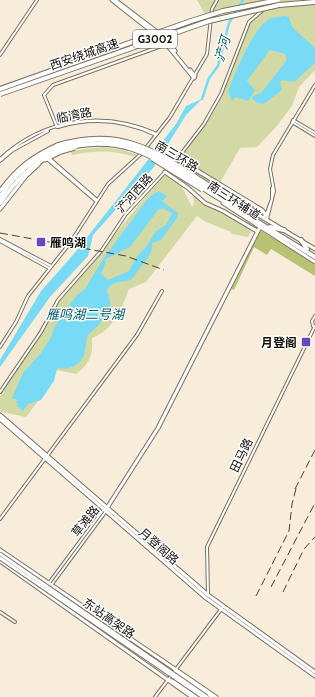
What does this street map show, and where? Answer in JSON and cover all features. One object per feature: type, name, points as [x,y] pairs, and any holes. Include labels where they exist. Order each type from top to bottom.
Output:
[{"type":"highway","name":"西安绕城高速","points":[[0,89],[191,21],[223,11],[278,0]]},
{"type":"highway","name":"西安绕城高速","points":[[0,94],[209,21],[279,5],[315,2]]},
{"type":"highway","name":"南三环路","points":[[18,176],[35,159],[49,151],[83,140],[95,139],[126,142],[154,154],[315,254]]},
{"type":"highway","name":"南三环路","points":[[18,176],[59,148]]},
{"type":"highway","points":[[39,153],[49,151]]},
{"type":"highway","points":[[39,162],[47,159]]},
{"type":"highway","points":[[0,197],[18,176]]},
{"type":"highway","points":[[0,203],[18,176]]},
{"type":"highway","name":"南三环路","points":[[215,193],[248,216],[315,258]]},
{"type":"highway","points":[[248,216],[254,224]]},
{"type":"highway","points":[[270,227],[284,230]]},
{"type":"highway","points":[[267,232],[281,237]]},
{"type":"highway","points":[[301,240],[307,249]]},
{"type":"main road","points":[[112,0],[157,34],[194,77]]},
{"type":"main road","points":[[116,0],[161,34],[194,77]]},
{"type":"main road","points":[[0,192],[20,166],[39,153],[59,148]]},
{"type":"main road","points":[[0,210],[26,176],[59,148]]},
{"type":"main road","points":[[178,159],[262,210],[266,219]]},
{"type":"main road","points":[[165,172],[188,188],[204,203],[223,211],[257,231]]},
{"type":"main road","name":"南三环辅道","points":[[215,193],[266,219],[315,249]]},
{"type":"main road","name":"南三环辅道","points":[[215,193],[254,224],[315,262]]},
{"type":"main road","points":[[106,509],[158,428],[260,227]]},
{"type":"main road","name":"月登阁路","points":[[0,415],[106,509],[222,608],[315,676]]},
{"type":"main road","name":"月登阁路","points":[[0,419],[47,457]]},
{"type":"main road","name":"月登阁路","points":[[106,509],[222,608],[315,672]]},
{"type":"main road","points":[[0,550],[216,697]]},
{"type":"main road","name":"东站高架路","points":[[0,554],[207,697]]},
{"type":"main road","name":"东站高架路","points":[[0,558],[203,697]]},
{"type":"main road","points":[[0,561],[192,697]]},
{"type":"main road","points":[[175,670],[212,697]]},
{"type":"main road","points":[[168,680],[175,682],[197,697]]},
{"type":"street","points":[[0,55],[37,0]]},
{"type":"street","points":[[0,347],[16,322],[28,296],[70,242],[108,184],[138,157],[156,134],[194,77],[207,54],[212,9],[216,0]]},
{"type":"street","name":"浐河西路","points":[[0,392],[41,332],[58,300],[102,250],[126,214],[178,159],[204,124],[221,94],[249,22],[253,17],[263,11],[269,0]]},
{"type":"street","points":[[57,127],[44,95],[53,85],[167,44]]},
{"type":"street","points":[[266,219],[273,200],[273,183],[270,169],[273,155],[292,121],[315,85]]},
{"type":"street","name":"临湾路","points":[[0,160],[27,142],[57,127],[81,120],[108,120],[135,125],[156,134]]},
{"type":"street","points":[[292,121],[315,135]]},
{"type":"street","points":[[47,159],[97,200]]},
{"type":"street","points":[[0,240],[50,267]]},
{"type":"street","points":[[0,519],[137,335],[162,291]]},
{"type":"street","points":[[314,327],[312,322],[315,316]]},
{"type":"street","name":"田马路","points":[[208,595],[207,547],[314,327],[315,321]]},
{"type":"street","name":"草滩路","points":[[44,592],[106,509]]},
{"type":"street","points":[[155,697],[222,608]]},
{"type":"street","points":[[0,612],[15,622]]},
{"type":"green space","points":[[197,0],[268,0],[207,18]]},
{"type":"green space","points":[[269,0],[315,0],[315,70],[299,87],[292,106],[276,127],[257,147],[240,148],[218,186],[180,183],[192,207],[194,203],[192,193],[213,208],[252,230],[248,237],[232,234],[231,232],[206,222],[197,216],[146,282],[129,289],[120,311],[106,330],[92,338],[90,359],[85,366],[76,374],[56,370],[54,380],[26,417],[2,412],[0,410],[0,396],[57,301],[102,250],[204,124],[221,93],[249,22],[263,11]]},
{"type":"green space","points":[[103,147],[123,150],[138,155],[135,157],[119,153],[88,152],[72,155],[70,151]]},
{"type":"green space","points":[[262,231],[315,263],[315,276],[271,249],[267,255],[254,247],[234,290],[232,289],[230,292],[259,233]]},
{"type":"water","points":[[284,16],[289,17],[292,27],[315,48],[315,63],[294,82],[282,80],[280,82],[282,90],[264,104],[258,103],[252,99],[253,96],[261,93],[287,60],[285,54],[270,50],[247,81],[255,90],[248,101],[236,97],[232,101],[228,91],[251,40],[264,23],[271,18]]},
{"type":"water","points":[[202,99],[186,115],[153,168],[93,235],[88,256],[50,297],[0,367],[0,360],[41,291],[73,255],[148,160],[176,124],[186,106]]},
{"type":"water","name":"雁鸣湖二号湖","points":[[159,191],[167,196],[162,201],[178,213],[177,218],[161,240],[152,243],[152,249],[149,256],[132,279],[115,283],[109,287],[107,291],[110,300],[110,307],[98,326],[88,335],[84,354],[80,362],[68,369],[57,369],[54,381],[41,400],[28,404],[23,411],[17,406],[18,404],[16,402],[18,400],[12,398],[23,373],[41,353],[51,337],[54,328],[75,297],[85,289],[103,259],[149,197]],"holes":[[[162,208],[172,213],[166,225],[156,231],[146,247],[137,256],[129,271],[108,280],[101,273],[106,259],[130,247],[158,210]]]},
{"type":"waterway","name":"浐河","points":[[202,99],[209,78],[218,66],[229,23],[243,0]]},
{"type":"railway","points":[[0,233],[126,256],[164,270]]},
{"type":"railway","points":[[295,489],[315,450]]},
{"type":"railway","points":[[256,596],[289,531],[292,504],[297,485]]},
{"type":"railway","points":[[271,587],[315,503]]},
{"type":"railway","points":[[283,592],[304,549],[315,537]]},
{"type":"place","name":"雁鸣湖","points":[[41,242]]},
{"type":"place","name":"月登阁","points":[[306,342]]}]
